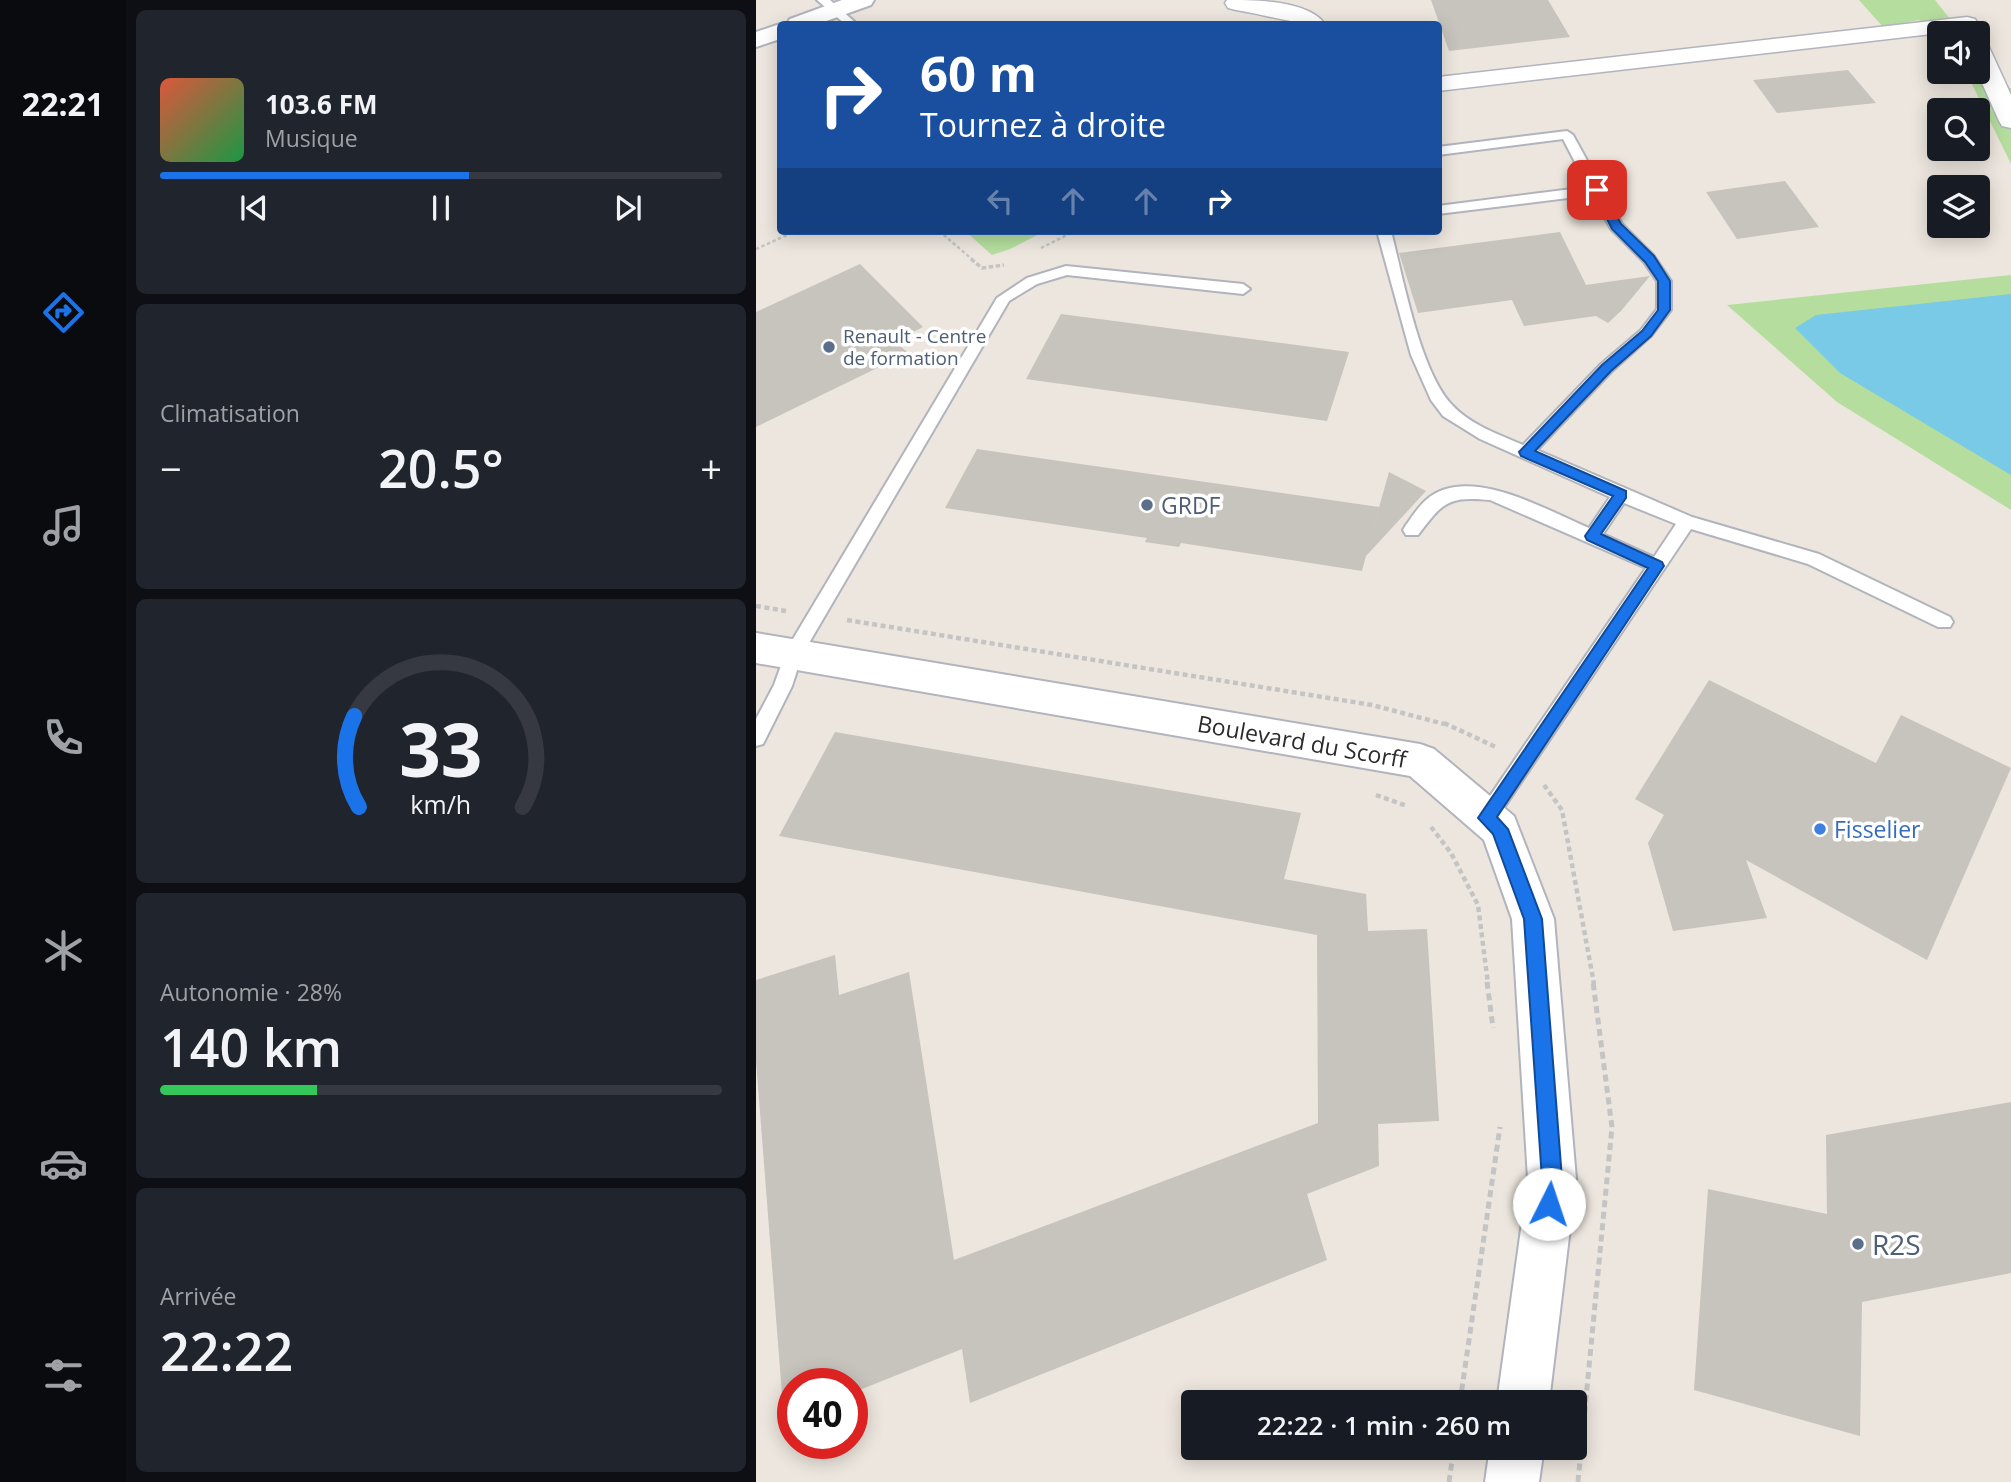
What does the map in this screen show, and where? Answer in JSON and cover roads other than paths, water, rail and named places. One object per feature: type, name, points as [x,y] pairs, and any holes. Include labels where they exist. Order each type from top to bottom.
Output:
[{"type":"street","points":[[808,21],[863,0]]},
{"type":"street","points":[[1241,21],[1236,1],[1286,12],[1311,21]]},
{"type":"street","points":[[1442,85],[1964,20]]},
{"type":"street","points":[[756,40],[777,32]]},
{"type":"street","points":[[1990,74],[2011,121]]},
{"type":"street","name":"Boulevard du Scorff","points":[[775,651],[1420,761],[1500,829],[1533,919],[1552,1179],[1525,1390]]},
{"type":"street","points":[[1512,1482],[1515,1460]]},
{"type":"lane","points":[[1442,151],[1567,135],[1616,226],[1649,259],[1664,281],[1664,310],[1646,333],[1606,368],[1525,452]]},
{"type":"lane","points":[[1442,210],[1597,190]]},
{"type":"lane","points":[[1385,235],[1416,345],[1432,389],[1447,411],[1485,435],[1622,495],[1687,522],[1813,559],[1944,622]]},
{"type":"lane","points":[[756,738],[783,686],[775,651],[1004,298],[1032,281],[1066,270],[1242,289]]},
{"type":"lane","points":[[1412,530],[1433,503],[1461,491],[1492,494],[1657,566]]},
{"type":"lane","points":[[1592,536],[1622,495]]},
{"type":"lane","points":[[1486,818],[1687,522]]},
{"type":"water","points":[[2011,294],[2011,475],[1840,373],[1795,328],[1816,315]]},
{"type":"place","name":"Renault - Centre de formation","points":[[829,347]]},
{"type":"place","name":"GRDF","points":[[1147,505]]},
{"type":"place","name":"Fisselier","points":[[1820,829]]},
{"type":"place","name":"R2S","points":[[1858,1244]]}]
